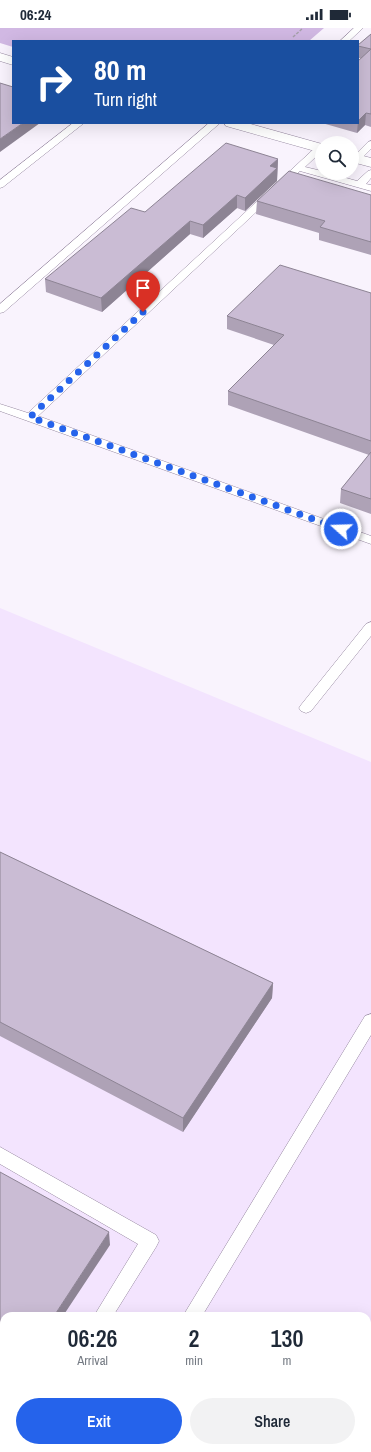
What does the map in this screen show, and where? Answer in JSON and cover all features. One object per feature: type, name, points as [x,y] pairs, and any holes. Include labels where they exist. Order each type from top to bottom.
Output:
[{"type":"street","points":[[0,58],[12,61]]},
{"type":"street","points":[[248,125],[315,146]]},
{"type":"street","points":[[359,159],[371,162]]},
{"type":"lane","points":[[345,40],[359,28]]},
{"type":"lane","points":[[0,185],[78,124]]},
{"type":"lane","points":[[0,310],[214,124]]},
{"type":"lane","points":[[359,154],[371,145]]},
{"type":"lane","points":[[30,417],[315,153]]},
{"type":"lane","points":[[299,168],[371,188]]},
{"type":"lane","points":[[359,185],[371,173]]},
{"type":"lane","points":[[0,407],[371,540]]},
{"type":"lane","points":[[306,708],[371,627]]},
{"type":"lane","points":[[194,1312],[371,1021]]},
{"type":"lane","points":[[0,1155],[150,1241],[106,1312]]},
{"type":"path","points":[[292,37],[304,28]]},
{"type":"shaded area","points":[[0,28],[324,28],[310,40],[12,40],[12,47],[0,43]]},
{"type":"shaded area","points":[[0,608],[371,762],[371,1312],[0,1312]]},
{"type":"building","points":[[371,34],[371,49],[359,46],[359,44]]},
{"type":"building","points":[[371,49],[371,114],[366,113],[359,120],[359,60]]},
{"type":"building","points":[[0,83],[12,87],[12,124],[22,124],[0,139]]},
{"type":"building","points":[[226,143],[278,159],[270,166],[277,168],[245,198],[237,195],[203,225],[190,221],[101,298],[45,279],[131,208],[145,212]]},
{"type":"building","points":[[289,171],[315,179],[315,180],[320,180],[371,195],[371,242],[320,227],[325,221],[257,201]]},
{"type":"building","points":[[280,265],[371,293],[371,441],[228,391],[284,335],[227,316]]},
{"type":"building","points":[[371,452],[371,499],[341,489]]},
{"type":"building","points":[[0,852],[273,983],[183,1118],[0,1022]]},
{"type":"building","points":[[0,1172],[109,1232],[57,1312],[0,1312]]},
{"type":"route","points":[[143,312],[30,417],[341,529]]}]
